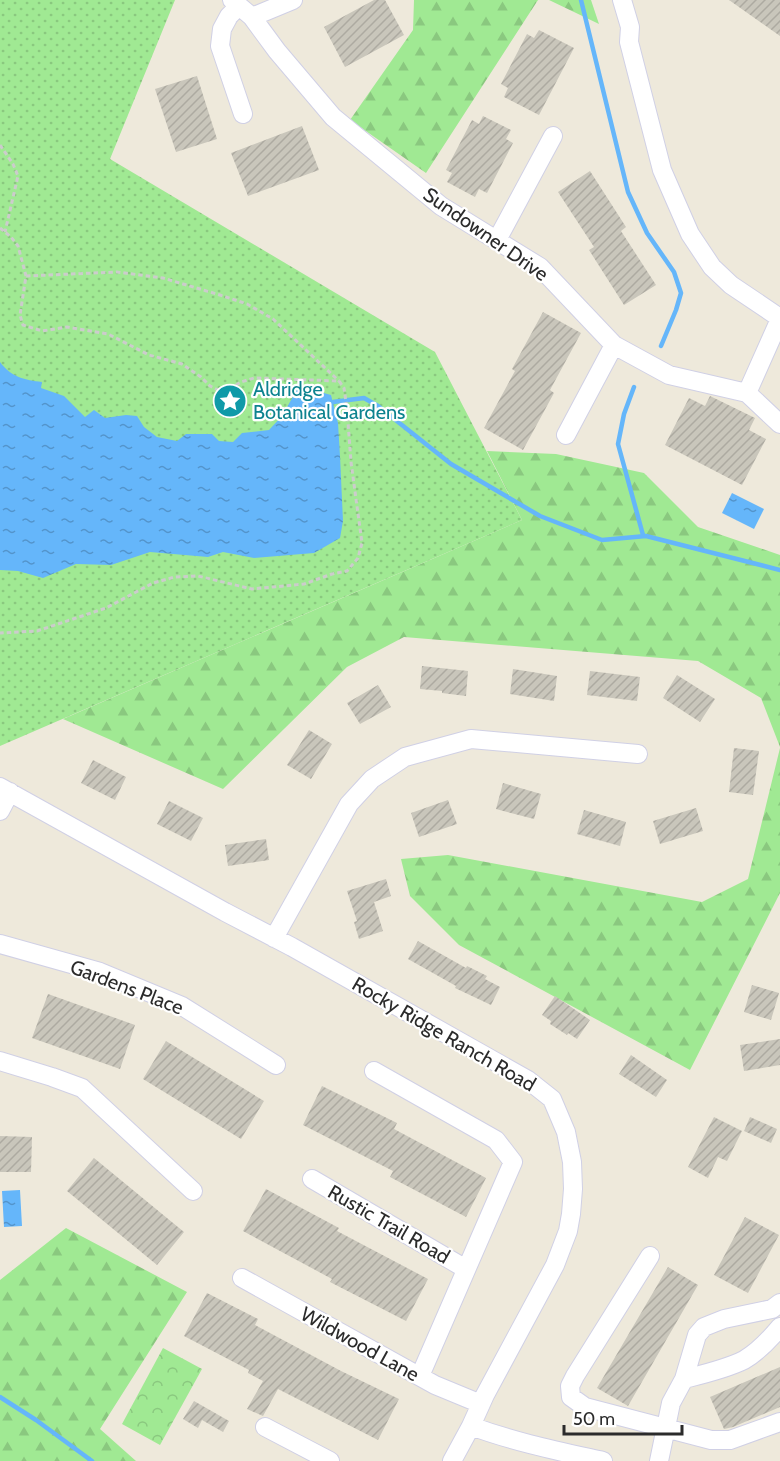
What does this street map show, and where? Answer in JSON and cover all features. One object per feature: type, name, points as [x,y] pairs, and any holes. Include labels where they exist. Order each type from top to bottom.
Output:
[{"type":"street","points":[[243,114],[220,46],[222,29],[229,16],[241,7],[293,0]]},
{"type":"street","points":[[622,0],[630,27],[629,42],[662,170],[690,234],[712,267],[731,285],[780,318],[747,393],[780,424]]},
{"type":"street","name":"Sundowner Drive","points":[[241,7],[333,117],[441,206],[540,267],[614,345],[669,375],[747,393]]},
{"type":"street","points":[[497,240],[553,136]]},
{"type":"street","points":[[566,435],[614,345]]},
{"type":"street","points":[[274,938],[349,804],[372,779],[405,757],[471,739],[638,754]]},
{"type":"street","points":[[0,811],[5,790]]},
{"type":"street","name":"Rocky Ridge Ranch Road","points":[[5,790],[528,1080],[552,1098],[566,1131],[572,1162],[573,1189],[568,1231],[551,1274],[452,1461]]},
{"type":"street","name":"Gardens Place","points":[[0,944],[100,972],[182,1006],[276,1065]]},
{"type":"street","points":[[0,1061],[82,1088],[193,1191]]},
{"type":"street","name":"Rustic Trail Road","points":[[374,1071],[496,1140],[513,1162],[420,1376]]},
{"type":"street","name":"Rustic Trail Road","points":[[312,1179],[466,1269]]},
{"type":"street","points":[[650,1256],[575,1376],[570,1386],[571,1397],[585,1407],[711,1440],[730,1440],[780,1422]]},
{"type":"street","name":"Wildwood Lane","points":[[242,1278],[435,1385],[481,1404]]},
{"type":"street","points":[[659,1461],[671,1403],[684,1379],[697,1335],[704,1327],[724,1319],[772,1309],[780,1303]]},
{"type":"street","points":[[684,1379],[745,1359],[765,1344],[780,1327]]},
{"type":"street","points":[[471,1426],[595,1460]]},
{"type":"street","points":[[265,1427],[330,1461]]},
{"type":"path","points":[[0,145],[18,176],[5,232]]},
{"type":"path","points":[[0,228],[18,246],[26,276],[20,315],[23,325],[42,331],[67,327],[108,334],[149,355],[182,364],[218,390],[228,390],[241,382],[254,378],[339,381]]},
{"type":"path","points":[[0,633],[37,631],[106,608],[153,582],[175,577],[198,576],[252,589],[304,584],[347,571],[358,558],[362,543],[344,388],[273,319],[247,304],[163,278],[117,272],[26,276]]},
{"type":"green space","name":"Aldridge Botanical Gardens","points":[[0,0],[175,0],[110,159],[435,352],[522,520],[0,746]]},
{"type":"green space","points":[[414,0],[538,0],[426,173],[350,120],[413,30]]},
{"type":"green space","points":[[549,0],[591,0],[599,24]]},
{"type":"green space","points":[[487,451],[556,454],[644,473],[698,527],[780,555],[780,747],[761,698],[698,661],[404,637],[347,667],[223,789],[63,719],[522,520]]},
{"type":"green space","points":[[780,748],[780,893],[690,1070],[459,945],[410,896],[401,859],[448,855],[702,902],[748,879]]},
{"type":"green space","points":[[66,1228],[187,1292],[100,1429],[136,1461],[0,1461],[0,1280]]},
{"type":"green space","points":[[163,1348],[202,1369],[160,1445],[122,1424]]},
{"type":"water","points":[[0,362],[14,374],[24,379],[42,382],[41,388],[64,396],[85,417],[94,410],[105,418],[137,416],[144,427],[157,437],[177,441],[186,434],[212,434],[219,441],[233,442],[242,433],[269,430],[282,416],[299,386],[331,395],[338,423],[343,521],[340,538],[314,553],[254,558],[223,552],[208,557],[150,552],[111,565],[76,564],[43,578],[18,571],[0,570]]},
{"type":"water","points":[[732,493],[764,509],[754,529],[722,513]]},
{"type":"water","points":[[20,1190],[22,1226],[4,1227],[2,1191]]},
{"type":"building","points":[[374,0],[385,0],[404,35],[345,67],[324,27]]},
{"type":"building","points":[[729,0],[780,0],[780,36]]},
{"type":"building","points":[[539,30],[574,48],[539,115],[504,97],[508,88],[501,84],[527,34],[534,38]]},
{"type":"building","points":[[197,76],[217,139],[176,152],[155,89]]},
{"type":"building","points":[[483,116],[511,130],[506,139],[513,143],[487,193],[479,189],[475,197],[447,182],[452,173],[446,170],[472,120],[479,124]]},
{"type":"building","points":[[302,126],[319,170],[248,196],[231,153]]},
{"type":"building","points":[[590,171],[626,227],[621,231],[656,285],[624,305],[589,250],[594,247],[558,192]]},
{"type":"building","points":[[543,312],[581,333],[550,390],[554,393],[523,450],[484,428]]},
{"type":"building","points":[[710,396],[755,418],[749,430],[766,439],[742,485],[665,445],[689,398],[705,406]]},
{"type":"building","points":[[422,666],[468,671],[466,696],[420,689]]},
{"type":"building","points":[[513,669],[557,676],[554,701],[510,694]]},
{"type":"building","points":[[590,671],[640,677],[637,701],[587,695]]},
{"type":"building","points":[[677,675],[715,699],[700,722],[663,698]]},
{"type":"building","points":[[378,685],[391,707],[360,724],[347,703]]},
{"type":"building","points":[[309,730],[332,744],[311,779],[287,765]]},
{"type":"building","points":[[734,748],[759,751],[753,795],[729,792]]},
{"type":"building","points":[[93,760],[126,777],[115,800],[81,783]]},
{"type":"building","points":[[503,783],[541,794],[534,819],[496,809]]},
{"type":"building","points":[[448,800],[457,824],[419,837],[411,813]]},
{"type":"building","points":[[169,801],[203,818],[191,841],[157,824]]},
{"type":"building","points":[[696,808],[703,831],[660,844],[653,821]]},
{"type":"building","points":[[584,810],[626,822],[620,846],[577,834]]},
{"type":"building","points":[[266,839],[269,860],[228,866],[225,845]]},
{"type":"building","points":[[386,879],[391,896],[374,902],[383,931],[359,939],[354,922],[357,921],[347,891]]},
{"type":"building","points":[[418,941],[466,968],[467,966],[487,976],[485,979],[500,987],[491,1005],[455,988],[456,986],[408,959]]},
{"type":"building","points":[[752,985],[779,993],[771,1020],[744,1012]]},
{"type":"building","points":[[48,994],[135,1025],[120,1069],[32,1038]]},
{"type":"building","points":[[555,996],[590,1020],[577,1039],[550,1024],[551,1021],[542,1015]]},
{"type":"building","points":[[780,1039],[780,1065],[744,1071],[740,1045]]},
{"type":"building","points":[[166,1041],[264,1101],[241,1139],[143,1079]]},
{"type":"building","points":[[631,1055],[667,1080],[656,1097],[619,1074]]},
{"type":"building","points":[[322,1086],[397,1123],[394,1129],[486,1178],[466,1217],[390,1177],[393,1171],[303,1125]]},
{"type":"building","points":[[714,1117],[742,1131],[727,1161],[718,1157],[708,1178],[688,1167]]},
{"type":"building","points":[[750,1117],[777,1129],[771,1143],[744,1131]]},
{"type":"building","points":[[0,1136],[32,1137],[31,1172],[0,1172]]},
{"type":"building","points":[[94,1158],[184,1232],[157,1265],[67,1191]]},
{"type":"building","points":[[266,1189],[339,1228],[337,1231],[428,1279],[406,1321],[330,1282],[332,1279],[243,1231]]},
{"type":"building","points":[[745,1217],[779,1235],[748,1293],[714,1275]]},
{"type":"building","points":[[668,1267],[698,1285],[628,1406],[597,1388]]},
{"type":"building","points":[[207,1293],[258,1319],[255,1325],[399,1399],[378,1440],[278,1389],[263,1416],[247,1409],[263,1381],[248,1373],[249,1370],[184,1336]]},
{"type":"building","points":[[780,1367],[780,1407],[724,1429],[710,1397]]},
{"type":"building","points":[[194,1401],[229,1421],[223,1432],[202,1420],[198,1428],[183,1419]]},
{"type":"waterway","points":[[581,0],[628,192],[647,233],[674,272],[681,293],[661,346]]},
{"type":"waterway","points":[[634,387],[624,414],[618,444],[643,535]]},
{"type":"waterway","points":[[333,402],[364,398],[378,406],[451,464],[540,516],[602,540],[646,536],[780,570]]},
{"type":"waterway","points":[[0,1397],[92,1461]]},
{"type":"place","name":"Aldridge Botanical Gardens","points":[[230,401]]}]
